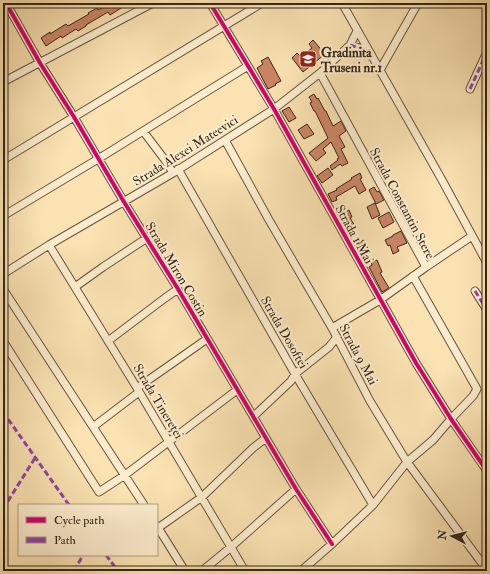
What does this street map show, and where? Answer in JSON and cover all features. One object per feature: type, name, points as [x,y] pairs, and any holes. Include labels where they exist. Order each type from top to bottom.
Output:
[{"type":"street","name":"Strada Miron Costin","points":[[6,3],[40,63],[124,202],[148,238],[296,489],[332,544]]},
{"type":"street","points":[[3,82],[153,3]]},
{"type":"street","name":"Strada 1 Mai","points":[[210,3],[274,109],[416,364],[487,472]]},
{"type":"street","points":[[3,160],[262,3]]},
{"type":"street","points":[[342,3],[487,263]]},
{"type":"street","points":[[380,70],[418,3]]},
{"type":"street","points":[[485,3],[487,8]]},
{"type":"street","name":"Strada Alexei Mateevici","points":[[3,274],[49,245],[176,171],[274,109],[320,73],[350,45],[357,31]]},
{"type":"street","points":[[350,45],[369,51]]},
{"type":"street","points":[[470,89],[487,52]]},
{"type":"street","points":[[3,216],[248,66]]},
{"type":"street","name":"Strada Constantin Stere","points":[[320,73],[426,266],[380,300],[332,328]]},
{"type":"street","name":"Strada Dosoftei","points":[[143,131],[165,160],[176,171],[373,505]]},
{"type":"street","name":"Strada 9 Mai","points":[[225,140],[269,220],[332,328],[370,401],[407,462],[486,569]]},
{"type":"street","points":[[426,266],[472,236]]},
{"type":"street","points":[[75,288],[103,267],[148,238]]},
{"type":"street","name":"Strada Tinereței","points":[[49,245],[169,441],[245,571]]},
{"type":"street","points":[[301,571],[373,505],[407,462],[433,440],[473,396],[476,389],[413,276]]},
{"type":"street","points":[[3,289],[143,504]]},
{"type":"street","points":[[108,341],[178,289]]},
{"type":"street","points":[[475,291],[487,310]]},
{"type":"street","points":[[254,416],[291,381],[295,374],[329,347],[337,337]]},
{"type":"street","points":[[93,427],[138,390],[207,339]]},
{"type":"street","points":[[3,341],[99,492],[125,475],[237,390]]},
{"type":"street","points":[[185,571],[158,527],[202,498],[244,456],[266,438]]},
{"type":"street","points":[[202,571],[296,489]]},
{"type":"building","points":[[111,3],[129,3],[110,15],[108,12],[78,31],[76,29],[62,38],[61,36],[46,46],[41,38],[66,24],[68,26],[97,8],[98,10]]},
{"type":"building","points":[[313,40],[325,54],[303,72],[292,58],[297,53],[301,57],[312,48],[309,44]]},
{"type":"building","points":[[268,57],[281,81],[268,89],[257,68],[263,64],[261,61]]},
{"type":"building","points":[[314,94],[326,111],[333,126],[341,121],[346,131],[339,136],[345,147],[341,149],[348,163],[342,166],[340,164],[332,170],[330,166],[339,158],[331,142],[323,149],[326,153],[316,161],[309,153],[328,138],[310,103],[312,102],[309,97]]},
{"type":"building","points":[[289,107],[296,118],[289,122],[282,111]]},
{"type":"building","points":[[307,124],[314,134],[304,139],[298,130]]},
{"type":"building","points":[[328,168],[333,175],[322,183],[317,176]]},
{"type":"building","points":[[360,173],[362,178],[360,179],[366,190],[359,194],[355,186],[336,197],[337,200],[332,202],[328,194],[337,190],[336,189]]},
{"type":"building","points":[[374,187],[377,192],[379,191],[384,200],[376,204],[369,190]]},
{"type":"building","points":[[375,203],[380,215],[372,219],[367,207]]},
{"type":"building","points":[[349,210],[352,217],[350,218],[355,226],[348,229],[339,215]]},
{"type":"building","points":[[389,212],[394,222],[383,228],[378,218]]},
{"type":"building","points":[[401,231],[407,243],[397,247],[399,251],[393,254],[390,245],[388,246],[385,240]]},
{"type":"building","points":[[364,240],[368,249],[360,253],[356,244]]},
{"type":"building","points":[[377,260],[382,272],[380,273],[389,288],[382,292],[369,267],[372,265],[371,262]]},
{"type":"marked path","points":[[350,45],[369,51]]},
{"type":"marked path","points":[[470,89],[487,52]]},
{"type":"marked path","points":[[475,291],[487,310]]},
{"type":"marked path","points":[[3,412],[68,504]]},
{"type":"marked path","points":[[3,509],[35,458]]},
{"type":"marked path","points":[[74,571],[82,556]]},
{"type":"marked path","points":[[107,556],[118,571]]},
{"type":"cycle path","points":[[6,3],[40,63],[178,289],[296,489],[332,544]]},
{"type":"cycle path","points":[[210,3],[274,109],[416,363],[451,419],[487,471]]},
{"type":"place","name":"Gradinita Truseni nr.1","points":[[308,59]]}]
